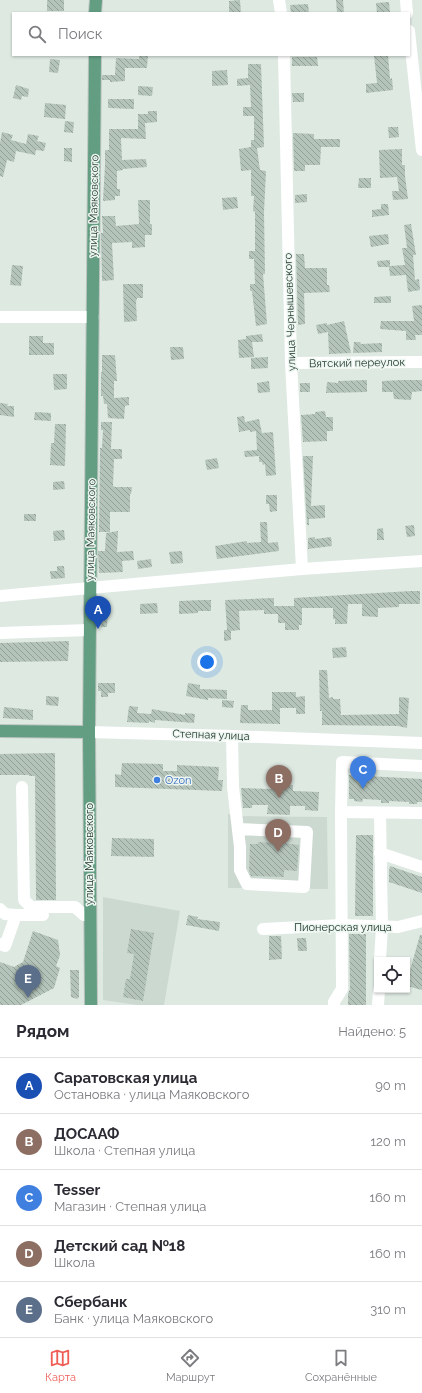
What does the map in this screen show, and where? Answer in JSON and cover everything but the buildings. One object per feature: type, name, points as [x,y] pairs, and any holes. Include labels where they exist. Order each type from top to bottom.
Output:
[{"type":"main road","points":[[96,0],[96,12]]},
{"type":"main road","name":"улица Маяковского","points":[[90,1005],[87,914],[95,56]]},
{"type":"main road","name":"Степная улица","points":[[0,732],[89,732]]},
{"type":"street","points":[[279,0],[280,12]]},
{"type":"street","points":[[406,0],[407,12]]},
{"type":"street","points":[[410,40],[422,150]]},
{"type":"street","name":"улица Чернышевского","points":[[284,56],[291,363],[302,569]]},
{"type":"street","points":[[0,317],[93,317]]},
{"type":"street","name":"Вятский переулок","points":[[291,363],[422,362]]},
{"type":"street","points":[[0,596],[302,569],[422,562]]},
{"type":"street","points":[[0,633],[89,630]]},
{"type":"street","name":"Степная улица","points":[[89,732],[422,743]]},
{"type":"street","points":[[232,736],[233,787],[240,847],[240,870],[247,884],[304,887],[307,832],[238,829]]},
{"type":"street","points":[[334,1005],[334,1002],[342,989],[341,740]]},
{"type":"street","points":[[342,762],[422,766]]},
{"type":"street","points":[[22,787],[24,900],[31,907],[75,908],[87,914]]},
{"type":"street","points":[[341,812],[422,813]]},
{"type":"street","points":[[380,813],[382,927],[380,957]]},
{"type":"street","points":[[380,853],[422,867]]},
{"type":"street","points":[[0,909],[5,914],[16,915],[87,914]]},
{"type":"street","points":[[0,944],[5,946],[16,915]]},
{"type":"street","name":"Пионерская улица","points":[[263,929],[342,925],[398,927],[422,921]]},
{"type":"street","points":[[378,1005],[379,993]]},
{"type":"shaded area","points":[[228,814],[241,816],[327,817],[328,889],[228,888]]},
{"type":"shaded area","points":[[103,897],[180,911],[164,1005],[137,1005],[103,1000]]},
{"type":"place","name":"Саратовская улица","points":[[98,629]]},
{"type":"place","name":"Ozon","points":[[157,780]]},
{"type":"place","name":"Tesser","points":[[363,789]]},
{"type":"place","name":"ДОСААФ","points":[[279,798]]},
{"type":"place","name":"Детский сад №18","points":[[278,852]]},
{"type":"place","name":"Сбербанк","points":[[28,998]]}]
